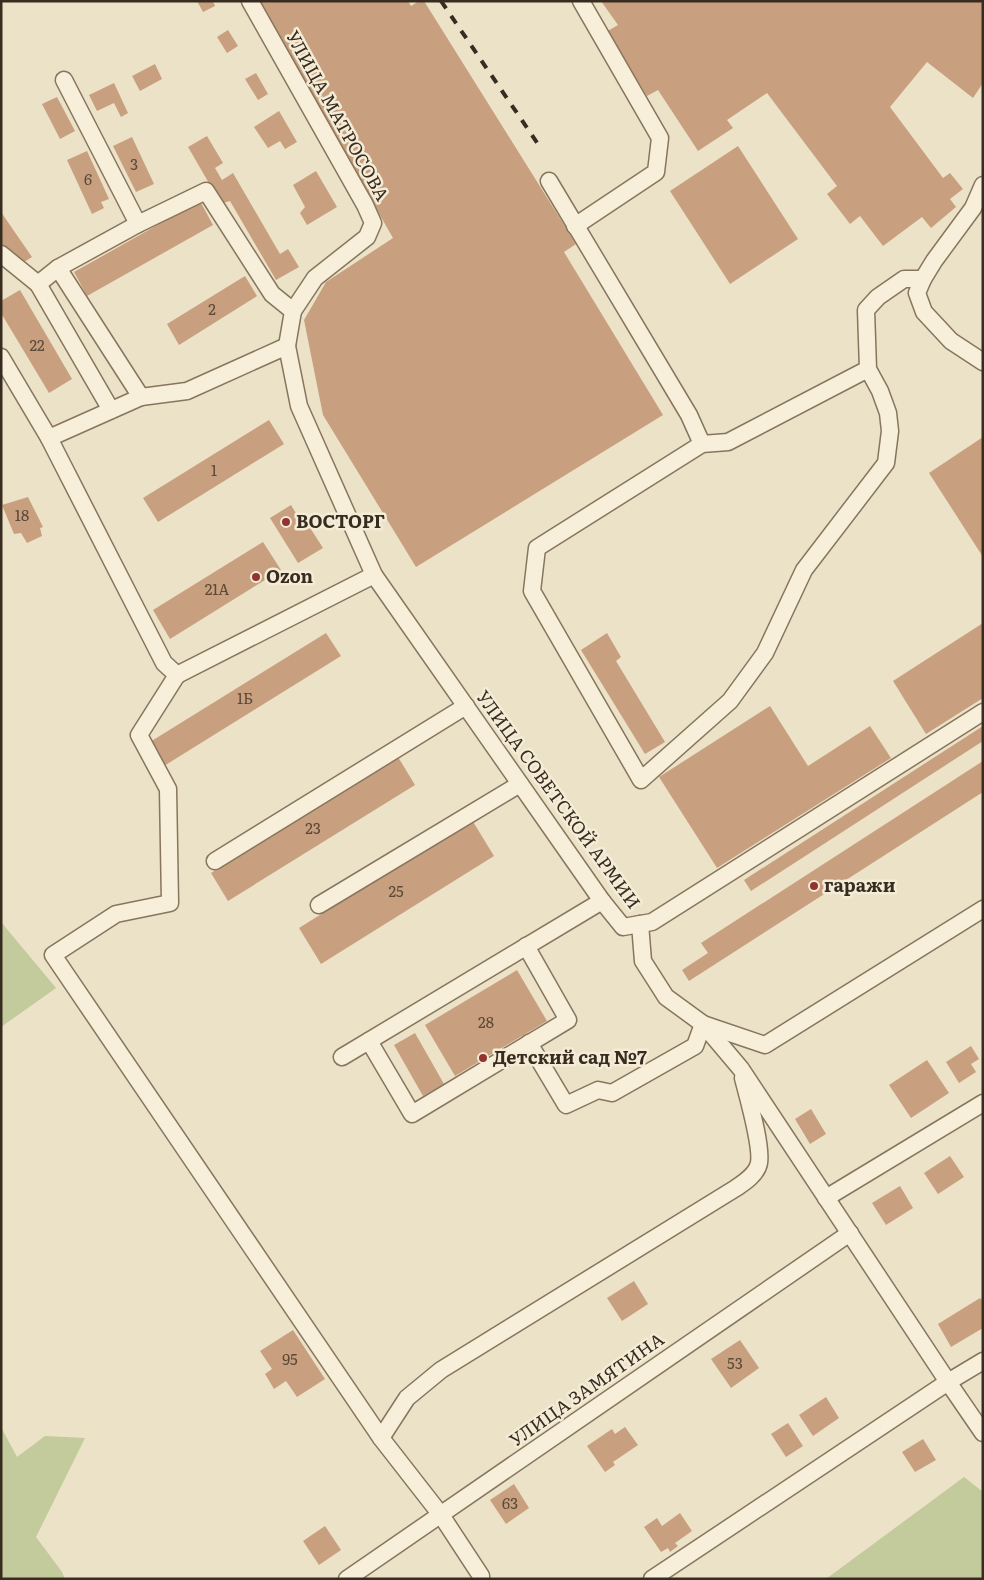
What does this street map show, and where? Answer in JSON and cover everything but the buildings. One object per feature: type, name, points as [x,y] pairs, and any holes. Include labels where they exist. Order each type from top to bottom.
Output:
[{"type":"street","name":"УЛИЦА МАТРОСОВА","points":[[250,1],[365,205],[373,223],[367,237],[315,278],[293,311]]},
{"type":"street","points":[[576,226],[656,172],[660,138],[581,1]]},
{"type":"street","points":[[64,80],[138,224]]},
{"type":"street","points":[[549,181],[689,415],[702,444]]},
{"type":"street","points":[[983,185],[974,208],[934,261],[917,293],[924,312],[951,341],[983,362]]},
{"type":"street","points":[[38,284],[58,268],[138,224],[206,191],[272,294],[293,311]]},
{"type":"street","points":[[1,254],[38,284],[111,410]]},
{"type":"street","points":[[58,268],[141,397]]},
{"type":"street","points":[[868,369],[728,442],[702,444],[537,548],[532,591],[641,780],[730,701],[766,653],[804,570],[886,463],[890,431],[888,413],[880,391],[868,369],[866,310],[878,297],[904,279],[923,279]]},
{"type":"street","name":"УЛИЦА СОВЕТСКОЙ АРМИИ","points":[[293,311],[287,346],[299,406],[374,575],[602,901],[623,927],[652,922],[983,712]]},
{"type":"street","points":[[49,438],[141,397],[187,391],[287,346]]},
{"type":"street","points":[[1,357],[49,438],[164,664],[177,675]]},
{"type":"street","points":[[374,575],[177,675],[139,735],[168,789],[170,903],[116,914],[52,955],[381,1438],[441,1515],[481,1576],[481,1579]]},
{"type":"street","points":[[216,861],[466,706]]},
{"type":"street","points":[[319,905],[520,784]]},
{"type":"street","points":[[342,1057],[602,901]]},
{"type":"street","points":[[703,1024],[765,1045],[983,909]]},
{"type":"street","points":[[640,924],[643,961],[666,997],[703,1024],[741,1069],[983,1433]]},
{"type":"street","points":[[370,1041],[412,1114],[568,1020],[526,946]]},
{"type":"street","points":[[529,1043],[566,1105],[598,1090],[612,1093],[695,1046],[703,1024]]},
{"type":"street","points":[[381,1438],[407,1398],[441,1370],[751,1177],[759,1164],[759,1151],[741,1069]]},
{"type":"street","points":[[826,1198],[983,1103]]},
{"type":"street","name":"УЛИЦА ЗАМЯТИНА","points":[[347,1579],[850,1233]]},
{"type":"street","points":[[652,1579],[948,1382],[983,1361]]},
{"type":"green space","points":[[1,922],[56,988],[1,1027]]},
{"type":"green space","points":[[1,1427],[17,1457],[45,1436],[85,1438],[36,1537],[62,1572],[65,1579],[1,1579]]},
{"type":"green space","points":[[964,1477],[983,1492],[983,1579],[826,1579]]},
{"type":"railway","points":[[441,1],[538,144]]},
{"type":"place","name":"ВОСТОРГ","points":[[286,522]]},
{"type":"place","name":"Ozon","points":[[256,577]]},
{"type":"place","name":"гаражи","points":[[814,886]]},
{"type":"place","name":"Детский сад №7","points":[[483,1058]]}]
